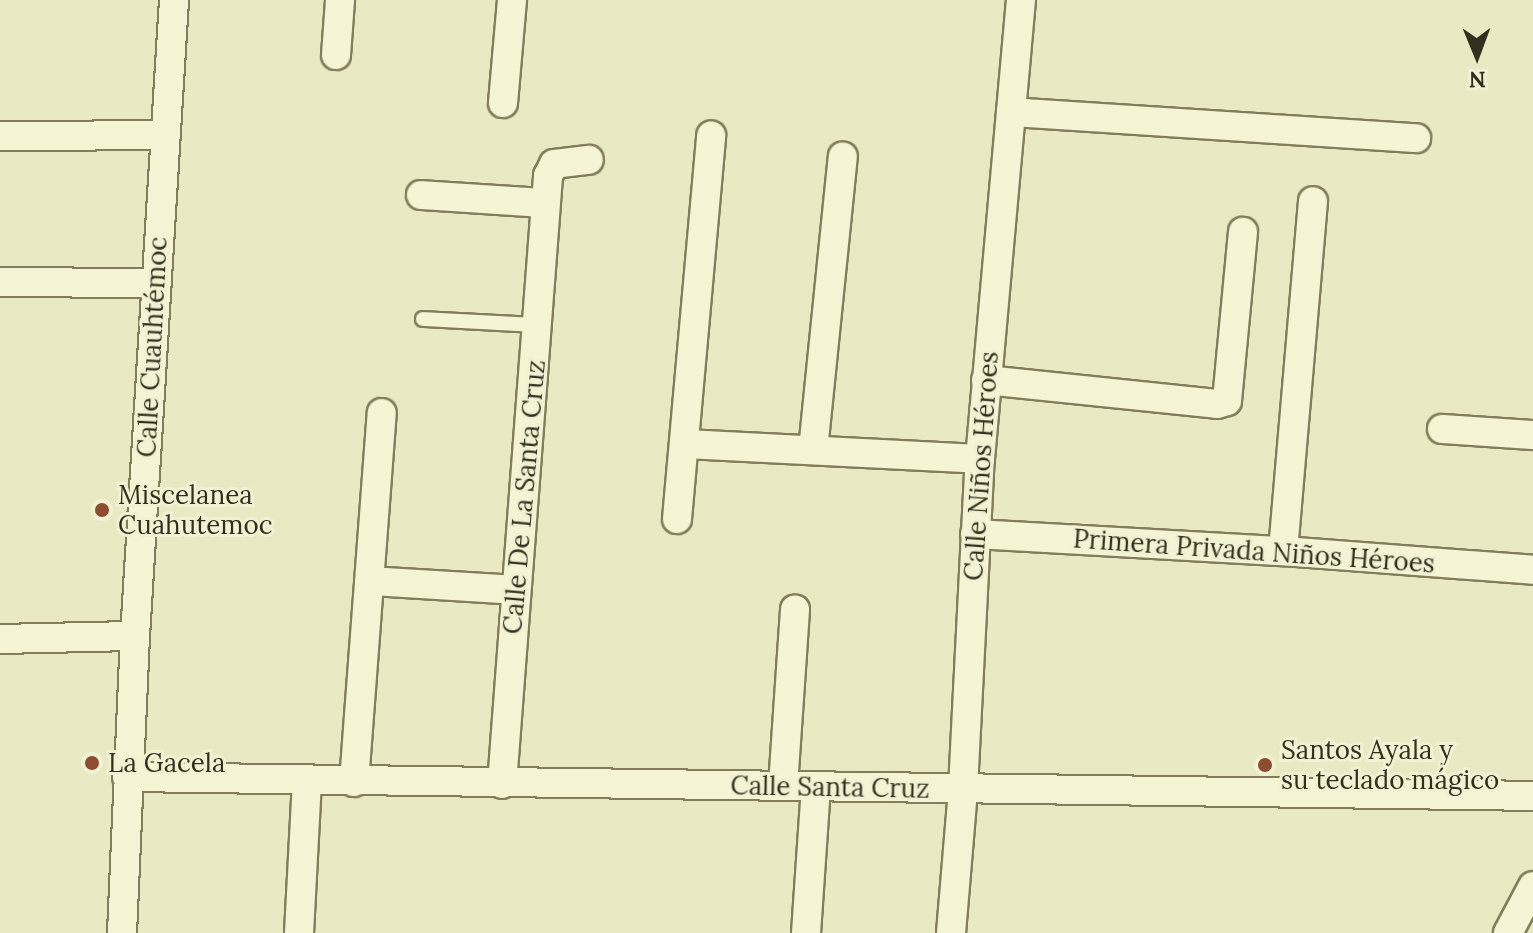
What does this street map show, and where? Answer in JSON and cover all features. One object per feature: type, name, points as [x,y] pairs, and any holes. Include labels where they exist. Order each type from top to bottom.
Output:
[{"type":"street","name":"Calle Cuauhtémoc","points":[[122,933],[127,777],[174,0]]},
{"type":"street","points":[[336,55],[340,0]]},
{"type":"street","points":[[503,103],[512,0]]},
{"type":"street","name":"Calle Niños Héroes","points":[[951,933],[963,789],[980,459],[1021,0]]},
{"type":"street","points":[[1011,112],[1416,138]]},
{"type":"street","points":[[0,136],[165,135]]},
{"type":"street","points":[[677,519],[711,136]]},
{"type":"street","points":[[813,450],[843,157]]},
{"type":"street","points":[[538,325],[545,203],[551,165],[589,160]]},
{"type":"street","points":[[421,195],[545,203]]},
{"type":"street","points":[[1283,551],[1313,201]]},
{"type":"street","points":[[986,380],[1217,404],[1227,401],[1243,232]]},
{"type":"street","points":[[0,282],[155,283]]},
{"type":"street","name":"Calle De La Santa Cruz","points":[[502,784],[538,325]]},
{"type":"street","points":[[354,782],[382,413]]},
{"type":"street","points":[[1442,429],[1533,435]]},
{"type":"street","points":[[685,444],[980,459]]},
{"type":"street","name":"Primera Privada Niños Héroes","points":[[975,534],[1283,551],[1533,570]]},
{"type":"street","points":[[370,581],[516,590]]},
{"type":"street","points":[[783,786],[795,609]]},
{"type":"street","points":[[0,639],[135,636]]},
{"type":"street","name":"Calle Santa Cruz","points":[[127,777],[307,782],[1533,796]]},
{"type":"street","points":[[299,933],[307,782]]},
{"type":"street","points":[[806,933],[816,786]]},
{"type":"street","points":[[1508,933],[1533,886]]},
{"type":"lane","name":"Calle De La Santa Cruz","points":[[423,319],[538,325]]},
{"type":"place","name":"Miscelanea Cuahutemoc","points":[[102,510]]},
{"type":"place","name":"La Gacela","points":[[92,763]]},
{"type":"place","name":"Santos Ayala y su teclado mágico","points":[[1265,765]]}]
